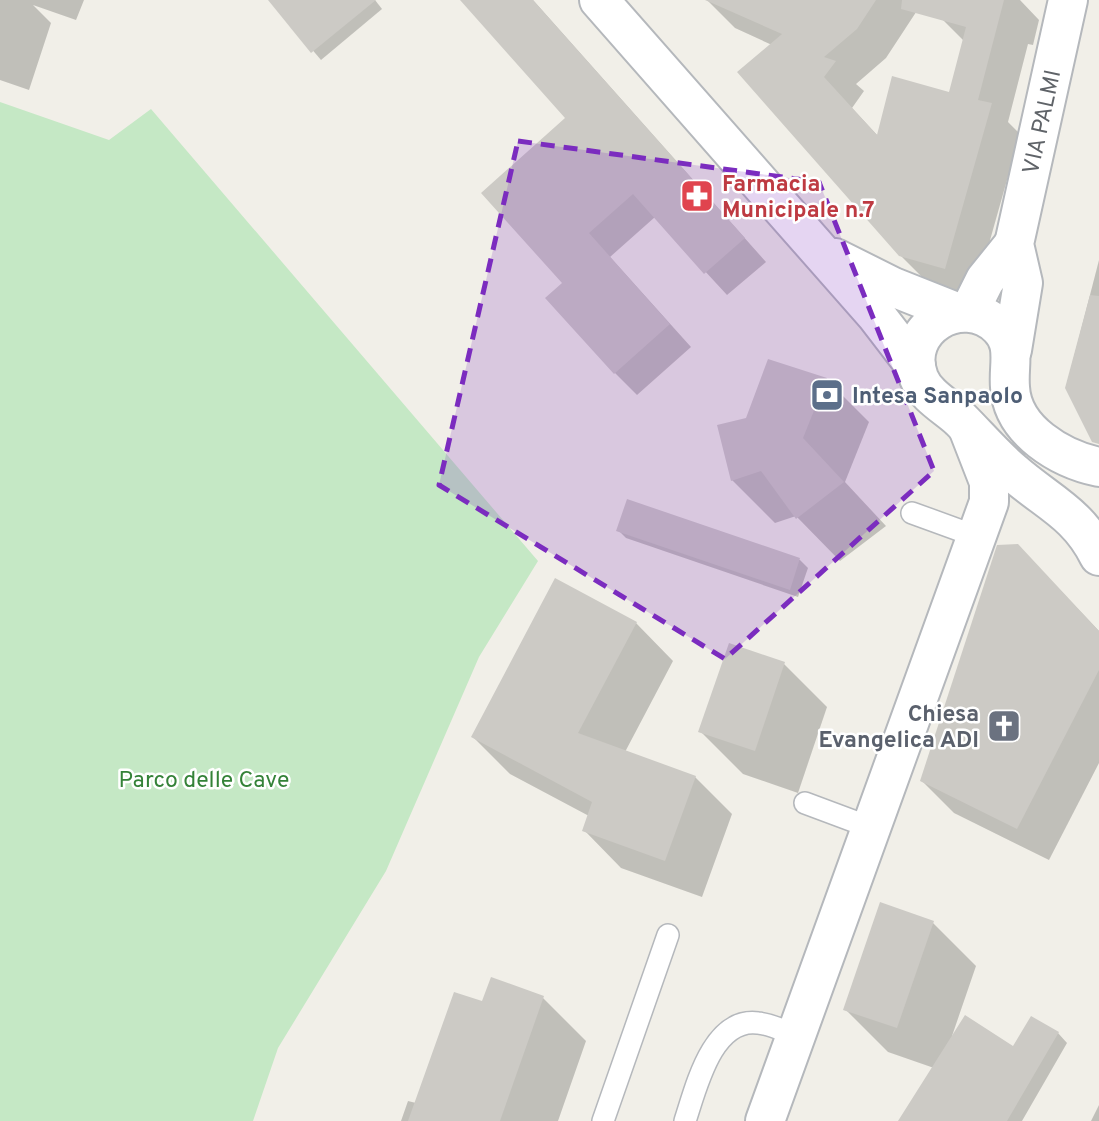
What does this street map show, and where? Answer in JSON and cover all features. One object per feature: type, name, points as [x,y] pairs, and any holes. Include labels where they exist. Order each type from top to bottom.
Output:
[{"type":"street","points":[[599,0],[818,249],[916,367]]},
{"type":"street","name":"VIA PALMI","points":[[1011,362],[1023,283],[1014,244],[1068,0]]},
{"type":"street","name":"VIA PALMI","points":[[963,312],[985,279],[1014,244]]},
{"type":"street","points":[[818,249],[893,287],[992,321],[1002,330],[1011,362],[1011,397],[1029,429],[1064,456],[1099,467]]},
{"type":"street","points":[[963,312],[944,315],[925,331],[916,355],[920,380],[935,399],[1011,471],[1077,521],[1098,554]]},
{"type":"street","points":[[935,399],[957,408],[979,406],[999,393],[1011,362]]},
{"type":"street","points":[[765,1121],[822,971],[984,519],[989,482],[968,428]]},
{"type":"street","points":[[984,519],[1007,495],[1049,499]]},
{"type":"street","points":[[1098,554],[1094,524],[1099,509]]},
{"type":"lane","points":[[912,513],[984,519]]},
{"type":"lane","points":[[805,803],[872,828]]},
{"type":"lane","points":[[603,1121],[668,934]]},
{"type":"lane","points":[[685,1121],[715,1043],[732,1029],[757,1022],[796,1035]]},
{"type":"highlighted area","points":[[518,141],[819,182],[934,471],[725,659],[439,485]]},
{"type":"green space","name":"Parco delle Cave","points":[[0,102],[109,140],[151,109],[538,561],[479,657],[386,871],[278,1048],[253,1121],[0,1121]]},
{"type":"building","points":[[268,0],[376,0],[311,53]]},
{"type":"building","points":[[460,0],[533,0],[745,238],[704,274],[633,194],[589,233],[670,324],[614,374],[545,298],[562,283],[481,193],[565,118]]},
{"type":"building","points":[[705,0],[876,0],[857,29],[824,57],[836,61],[824,77],[877,135],[892,76],[949,92],[966,27],[901,9],[902,0],[1004,0],[978,100],[992,103],[945,269],[899,256],[737,72],[782,34]]},
{"type":"building","points":[[1090,295],[1099,296],[1099,444],[1092,442],[1065,388]]},
{"type":"building","points":[[768,359],[827,378],[803,438],[844,482],[796,519],[761,471],[731,481],[717,425],[746,418]]},
{"type":"building","points":[[627,499],[800,558],[790,590],[616,531]]},
{"type":"building","name":"Chiesa Evangelica ADI","points":[[1018,544],[1099,631],[1099,670],[1017,829],[920,781],[997,545]]},
{"type":"building","points":[[555,578],[637,622],[578,733],[696,776],[665,861],[582,831],[592,802],[471,737]]},
{"type":"building","points":[[729,643],[785,662],[755,751],[698,732]]},
{"type":"building","points":[[880,902],[934,921],[897,1028],[843,1010]]},
{"type":"building","points":[[491,977],[544,996],[500,1121],[408,1121],[454,992],[482,1001]]},
{"type":"building","points":[[965,1015],[1013,1046],[1031,1016],[1059,1032],[1007,1121],[898,1121]]},
{"type":"place","name":"Farmacia Municipale n.7","points":[[697,196]]},
{"type":"place","name":"Intesa Sanpaolo","points":[[827,395]]},
{"type":"place","name":"Chiesa Evangelica ADI","points":[[1004,726]]}]
